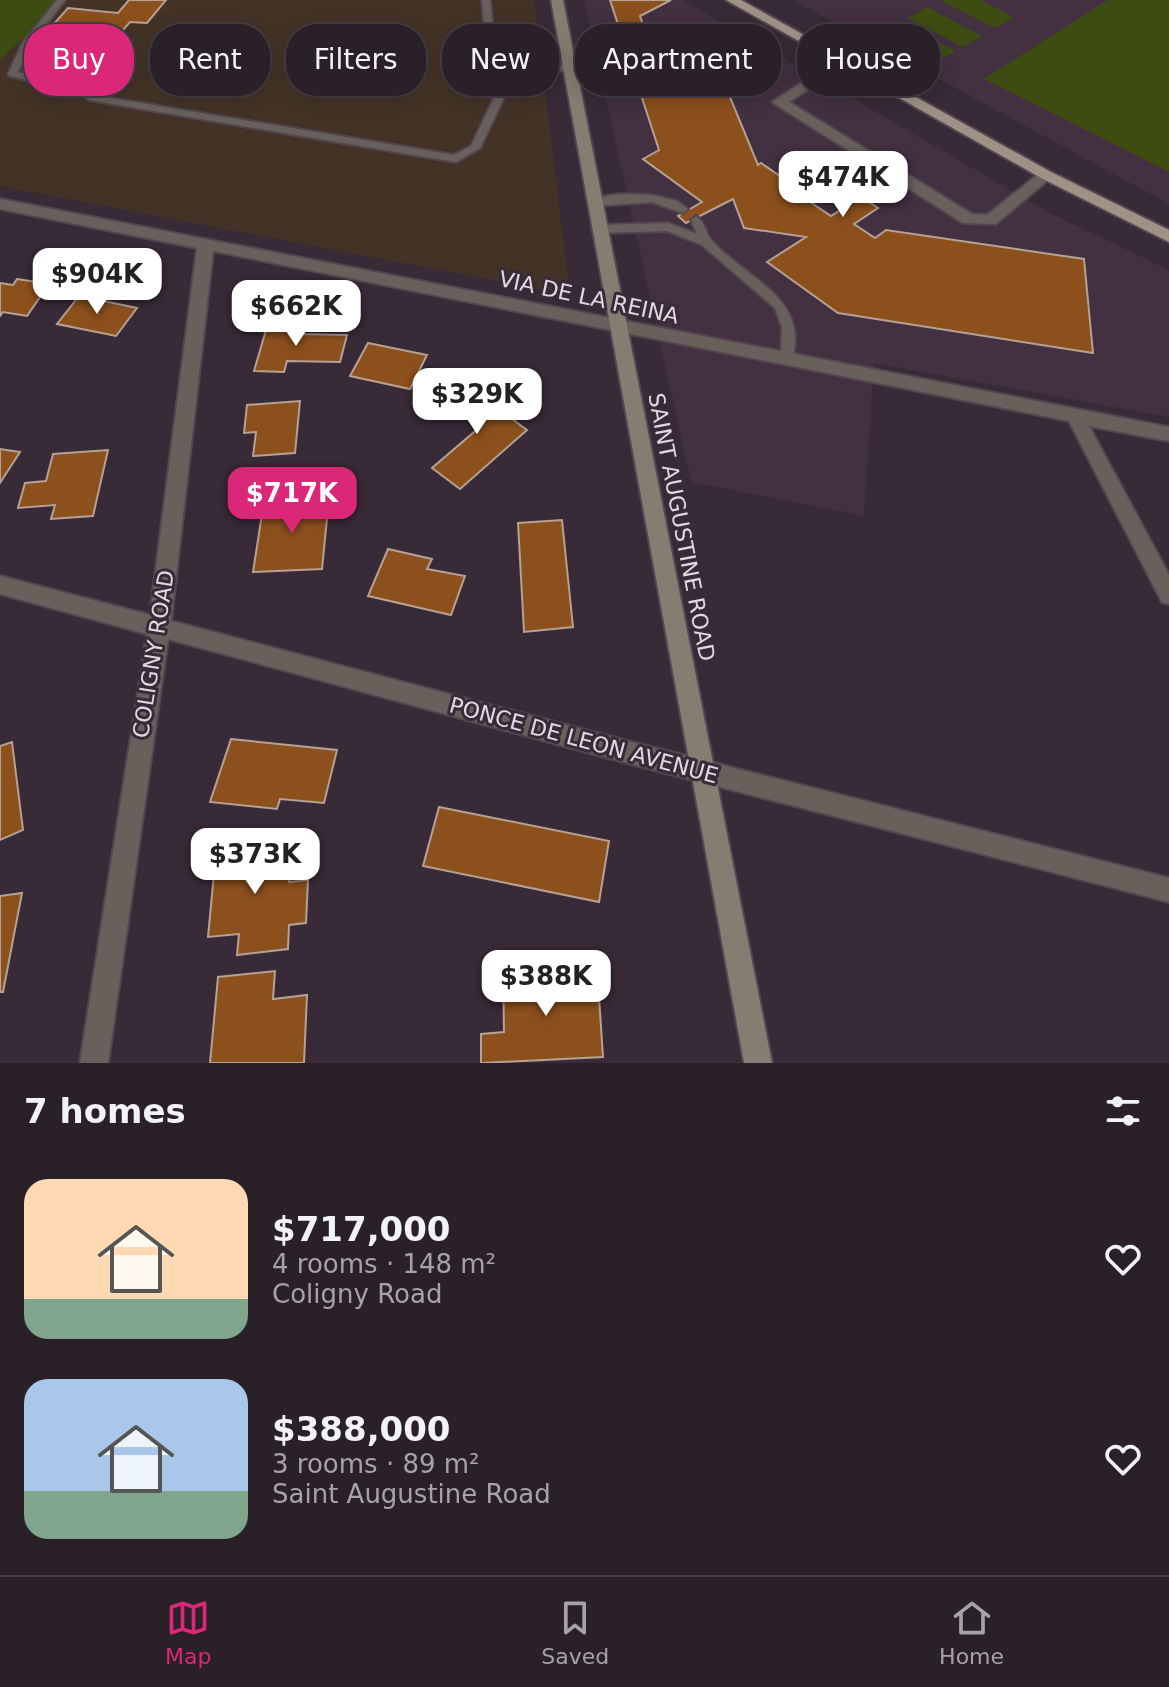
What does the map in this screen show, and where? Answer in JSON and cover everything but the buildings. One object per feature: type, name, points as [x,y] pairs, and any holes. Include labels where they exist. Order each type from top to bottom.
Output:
[{"type":"main road","name":"SAINT AUGUSTINE ROAD","points":[[557,0],[758,1063]]},
{"type":"main road","points":[[732,0],[797,36]]},
{"type":"main road","points":[[904,96],[1046,175],[1169,237]]},
{"type":"street","points":[[797,91],[779,102],[969,219],[990,220],[1046,175]]},
{"type":"street","name":"VIA DE LA REINA","points":[[0,204],[1169,434]]},
{"type":"street","name":"COLIGNY ROAD","points":[[94,1063],[142,724],[159,628],[206,244]]},
{"type":"street","points":[[1075,416],[1169,595]]},
{"type":"street","name":"PONCE DE LEON AVENUE","points":[[0,585],[703,772],[1169,890]]},
{"type":"lane","points":[[61,0],[23,46],[16,58],[13,74],[84,91],[89,97],[456,159],[475,148],[498,96]]},
{"type":"lane","points":[[486,0],[488,24]]},
{"type":"lane","points":[[559,68],[570,67]]},
{"type":"lane","points":[[596,202],[669,200],[683,209]]},
{"type":"lane","points":[[696,220],[706,242]]},
{"type":"lane","points":[[601,229],[668,227],[706,242],[780,306],[788,327],[787,359]]},
{"type":"shaded area","points":[[66,0],[534,0],[537,24],[442,24],[442,96],[546,96],[570,295],[0,186],[0,60],[24,38],[24,96],[134,96],[134,24],[40,24]]},
{"type":"shaded area","points":[[584,0],[683,0],[724,24],[589,24]]},
{"type":"shaded area","points":[[793,0],[1169,0],[1169,204],[940,80],[940,24],[837,24]]},
{"type":"shaded area","points":[[781,57],[797,66],[797,96],[848,96],[1050,213],[1169,270],[1169,417],[874,363],[864,516],[691,482],[605,96],[781,96]]},
{"type":"green space","points":[[0,0],[66,0],[40,24],[24,24],[24,38],[0,60]]},
{"type":"green space","points":[[940,0],[980,0],[1014,17],[995,28]]},
{"type":"green space","points":[[1108,0],[1169,0],[1169,172],[984,79]]},
{"type":"green space","points":[[927,7],[982,36],[963,47],[940,35],[940,24],[919,24],[908,18]]},
{"type":"green space","points":[[940,43],[956,51],[940,60]]}]
